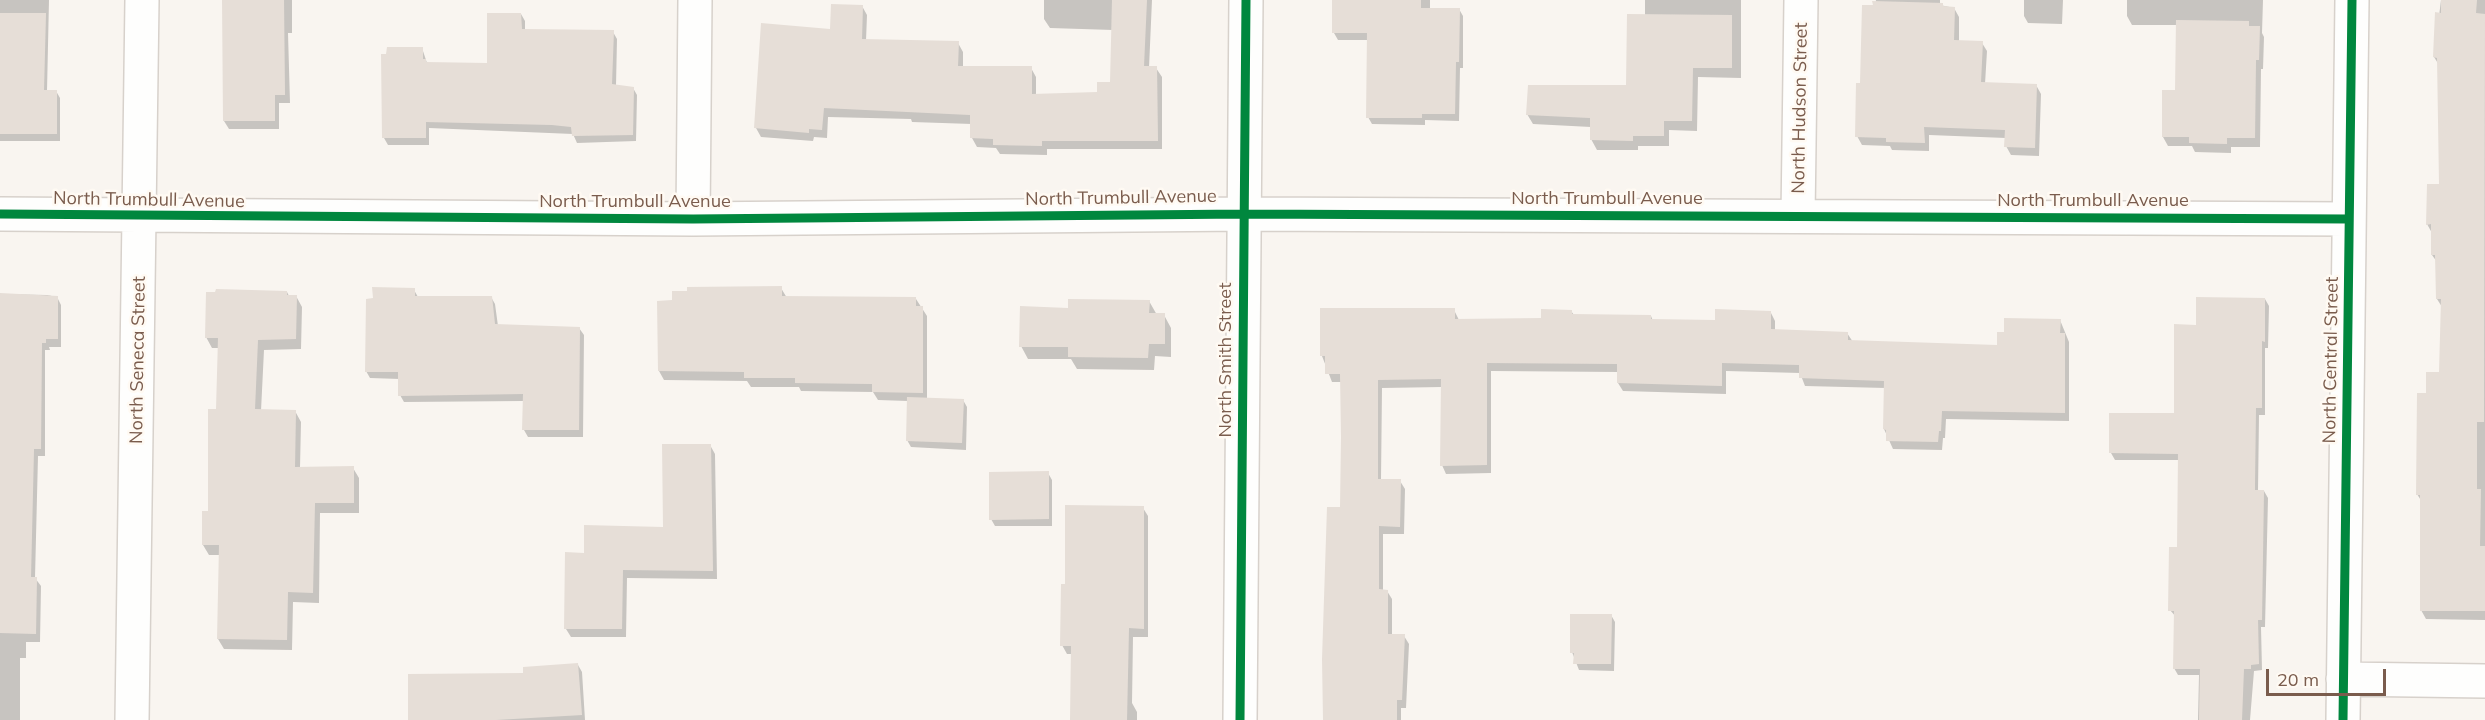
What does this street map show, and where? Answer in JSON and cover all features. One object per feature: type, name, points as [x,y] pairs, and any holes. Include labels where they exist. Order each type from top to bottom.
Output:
[{"type":"street","name":"North Seneca Street","points":[[132,720],[142,0]]},
{"type":"street","points":[[693,219],[695,0]]},
{"type":"street","name":"North Smith Street","points":[[1240,720],[1246,0]]},
{"type":"street","name":"North Hudson Street","points":[[1798,216],[1801,0]]},
{"type":"street","name":"North Central Street","points":[[2343,720],[2352,0]]},
{"type":"street","name":"North Trumbull Avenue","points":[[0,214],[140,217],[693,219],[1244,214],[2349,219]]},
{"type":"street","points":[[2343,679],[2485,681]]},
{"type":"building","points":[[222,0],[284,0],[285,95],[275,95],[275,121],[223,121]]},
{"type":"building","points":[[1112,0],[1147,0],[1144,66],[1157,66],[1158,141],[1042,141],[1042,146],[993,145],[993,139],[970,138],[970,115],[824,108],[822,130],[809,129],[809,133],[754,128],[761,23],[830,29],[831,4],[863,5],[862,39],[959,41],[958,66],[1032,66],[1032,94],[1097,92],[1097,82],[1110,82]]},
{"type":"building","points":[[1332,0],[1421,0],[1421,8],[1460,8],[1455,114],[1422,114],[1422,118],[1366,118],[1367,33],[1332,33]]},
{"type":"building","points":[[2441,0],[2477,0],[2476,13],[2485,14],[2484,422],[2477,422],[2477,489],[2481,489],[2480,546],[2485,546],[2485,611],[2420,611],[2420,495],[2416,495],[2417,393],[2426,393],[2426,372],[2439,372],[2441,299],[2436,299],[2435,255],[2431,255],[2431,224],[2426,225],[2427,184],[2439,184],[2437,58],[2433,57],[2435,12],[2441,13]]},
{"type":"building","points":[[1872,1],[1943,3],[1943,6],[1955,7],[1954,40],[1983,41],[1981,82],[2037,84],[2035,148],[2004,147],[2005,130],[1924,127],[1925,143],[1886,142],[1886,138],[1855,137],[1856,83],[1860,83],[1862,5],[1873,5]]},
{"type":"building","points":[[0,13],[46,13],[44,90],[57,90],[57,134],[0,134]]},
{"type":"building","points":[[487,13],[521,13],[522,29],[614,30],[612,84],[634,87],[633,135],[572,136],[571,127],[552,125],[426,122],[426,138],[382,138],[381,54],[386,54],[387,47],[423,47],[423,59],[426,59],[426,62],[487,63]]},
{"type":"building","points":[[1627,14],[1732,15],[1732,68],[1693,68],[1692,121],[1664,121],[1664,136],[1633,136],[1633,141],[1590,140],[1590,118],[1526,115],[1528,85],[1626,85]]},
{"type":"building","points":[[2176,20],[2249,21],[2249,26],[2260,26],[2259,60],[2256,60],[2255,138],[2227,138],[2227,144],[2189,143],[2189,137],[2162,137],[2162,90],[2175,90]]},
{"type":"building","points":[[782,286],[782,296],[916,297],[916,306],[923,306],[923,393],[872,392],[872,384],[795,383],[795,378],[744,378],[744,372],[658,371],[657,301],[672,300],[672,291],[687,291],[687,287]]},
{"type":"building","points":[[372,287],[415,288],[415,296],[492,296],[495,324],[580,327],[579,430],[522,430],[523,394],[398,396],[398,372],[365,372],[366,299],[373,298]]},
{"type":"building","points":[[216,289],[287,291],[287,295],[297,295],[296,339],[258,340],[255,409],[296,410],[295,467],[354,466],[354,503],[315,503],[313,593],[288,592],[287,640],[217,639],[219,545],[202,545],[202,511],[208,511],[208,409],[216,409],[218,338],[205,338],[206,292],[215,292]]},
{"type":"building","points":[[0,293],[58,296],[58,339],[46,339],[46,343],[42,343],[41,449],[34,449],[31,577],[37,577],[36,634],[0,633]]},
{"type":"building","points":[[2196,297],[2265,298],[2265,342],[2262,341],[2262,408],[2256,408],[2255,483],[2255,490],[2264,490],[2262,620],[2258,620],[2259,664],[2251,665],[2251,669],[2244,669],[2242,720],[2199,720],[2200,669],[2173,669],[2174,611],[2168,611],[2169,547],[2177,547],[2178,454],[2109,453],[2109,413],[2174,413],[2174,324],[2196,325]]},
{"type":"building","points":[[1068,299],[1150,300],[1149,313],[1165,313],[1165,344],[1149,344],[1148,358],[1068,357],[1068,347],[1019,347],[1020,306],[1068,308]]},
{"type":"building","points":[[1320,308],[1455,308],[1455,319],[1541,318],[1541,309],[1572,310],[1572,314],[1651,315],[1651,319],[1715,320],[1715,309],[1771,311],[1771,329],[1848,332],[1848,340],[1997,345],[1997,332],[2004,332],[2004,318],[2061,319],[2060,333],[2065,333],[2065,413],[1942,411],[1938,442],[1886,441],[1886,430],[1883,429],[1884,381],[1799,378],[1799,365],[1722,363],[1722,386],[1617,383],[1617,364],[1487,363],[1487,465],[1440,466],[1441,379],[1378,380],[1378,479],[1401,479],[1400,527],[1379,526],[1379,589],[1388,590],[1388,634],[1405,634],[1402,700],[1397,700],[1397,720],[1323,720],[1322,659],[1327,507],[1340,507],[1341,437],[1340,374],[1325,374],[1325,356],[1320,356]]},
{"type":"building","points":[[907,397],[964,399],[962,443],[906,441]]},
{"type":"building","points":[[662,444],[711,444],[713,571],[623,570],[622,629],[564,629],[565,552],[584,553],[584,525],[663,527]]},
{"type":"building","points":[[1049,471],[1049,519],[989,520],[989,472]]},
{"type":"building","points":[[1065,505],[1144,506],[1144,629],[1129,628],[1127,720],[1070,720],[1071,646],[1060,646],[1061,584],[1065,584]]},
{"type":"building","points":[[1570,614],[1612,614],[1611,664],[1573,664],[1574,653],[1570,653]]},
{"type":"building","points":[[578,663],[582,715],[496,720],[408,720],[408,674],[523,673],[523,667]]},
{"type":"cycle path","points":[[1240,720],[1246,0]]},
{"type":"cycle path","points":[[2343,720],[2352,0]]},
{"type":"cycle path","points":[[0,214],[693,219],[1244,214],[2349,219]]}]
